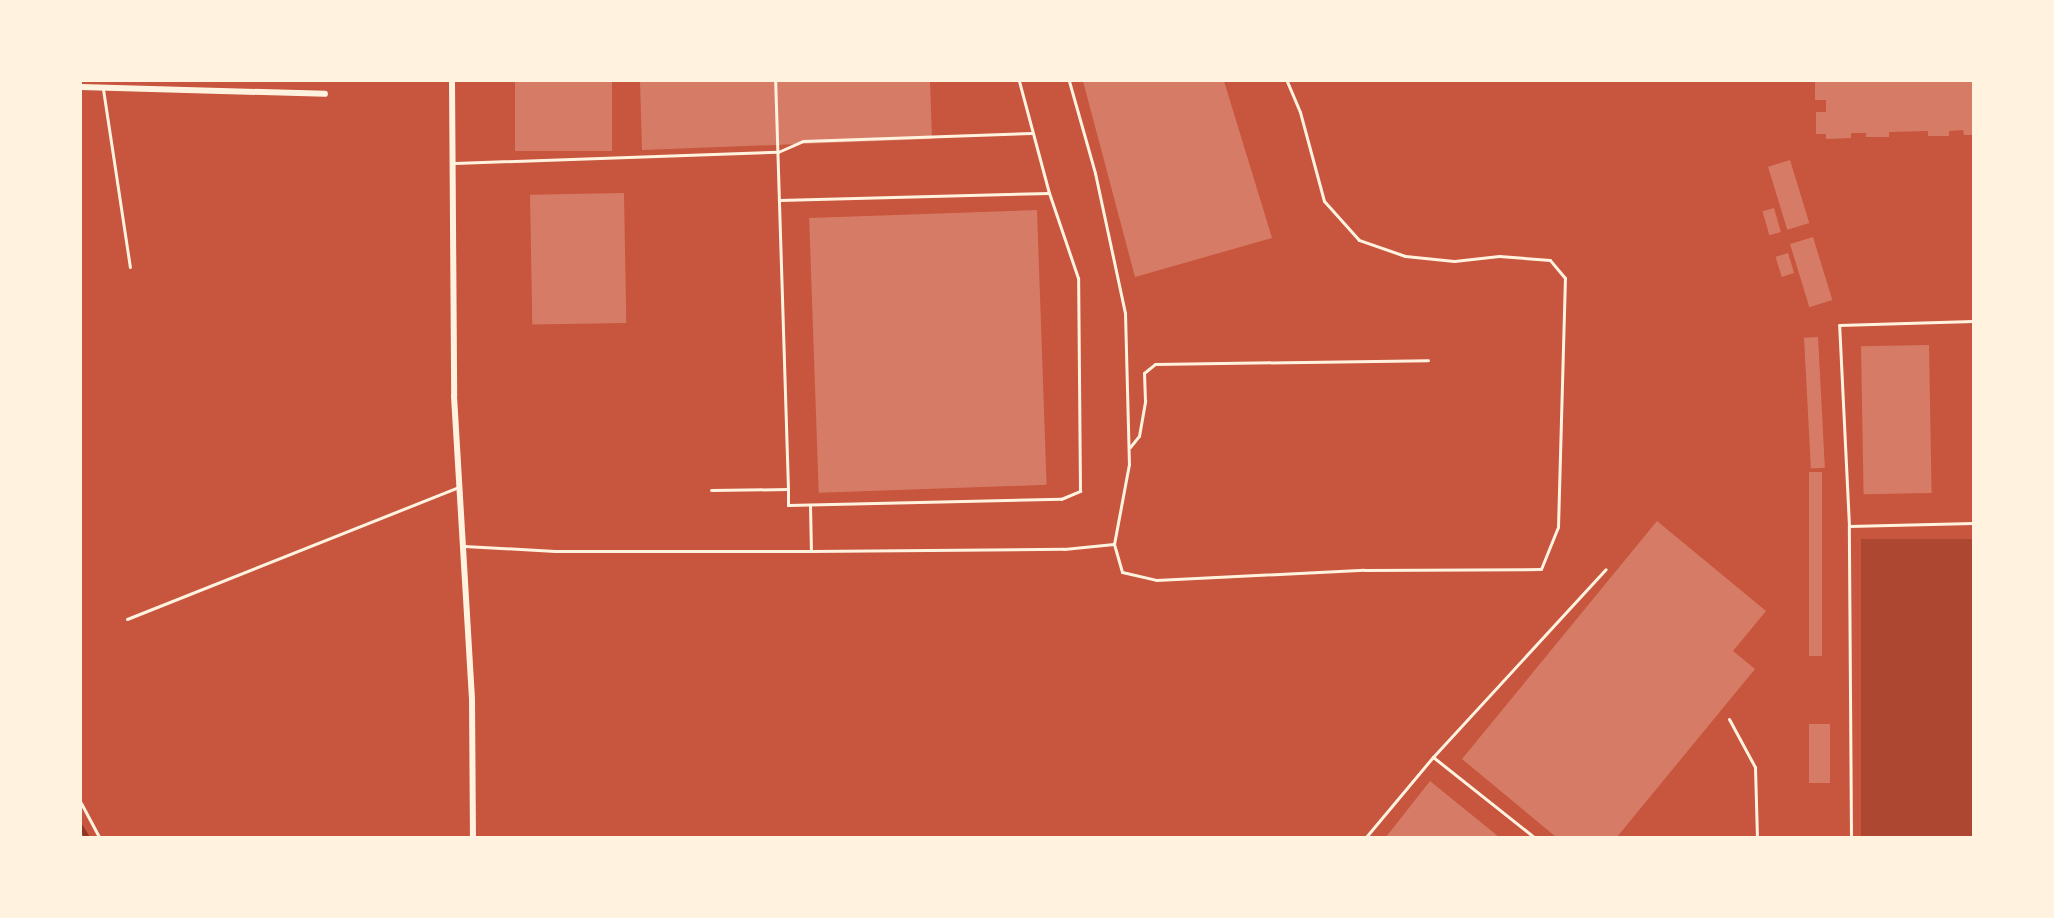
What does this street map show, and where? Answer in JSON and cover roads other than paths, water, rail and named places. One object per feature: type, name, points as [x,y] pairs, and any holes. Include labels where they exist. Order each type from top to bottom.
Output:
[{"type":"street","points":[[452,81],[454,396],[472,699],[473,837]]},
{"type":"street","points":[[81,87],[325,94]]},
{"type":"lane","points":[[775,81],[788,505],[1061,499],[1080,491],[1078,278],[1049,193],[1019,81]]},
{"type":"lane","points":[[1069,81],[1095,173],[1125,313],[1128,448],[1114,543],[1122,572],[1156,580],[1364,570],[1540,569],[1558,526],[1565,278],[1550,260],[1499,256],[1454,261],[1405,256],[1359,240],[1324,201],[1300,112],[1287,81]]},
{"type":"lane","points":[[103,89],[130,267]]},
{"type":"lane","points":[[454,163],[778,152],[803,141],[1032,133]]},
{"type":"lane","points":[[779,200],[1049,193]]},
{"type":"lane","points":[[1851,837],[1849,526],[1839,326],[1973,321]]},
{"type":"lane","points":[[1128,448],[1139,436],[1145,401],[1144,373],[1155,364],[1428,360]]},
{"type":"lane","points":[[127,619],[460,486]]},
{"type":"lane","points":[[711,490],[788,489]]},
{"type":"lane","points":[[810,505],[811,551]]},
{"type":"lane","points":[[1849,526],[1973,524]]},
{"type":"lane","points":[[464,546],[555,551],[811,551],[1064,549],[1114,543]]},
{"type":"lane","points":[[1366,837],[1432,757],[1606,569]]},
{"type":"lane","points":[[1729,720],[1755,767],[1757,837]]},
{"type":"lane","points":[[1432,757],[1534,837]]},
{"type":"lane","points":[[81,803],[99,837]]},
{"type":"waterway","points":[[81,827],[87,837]]}]
